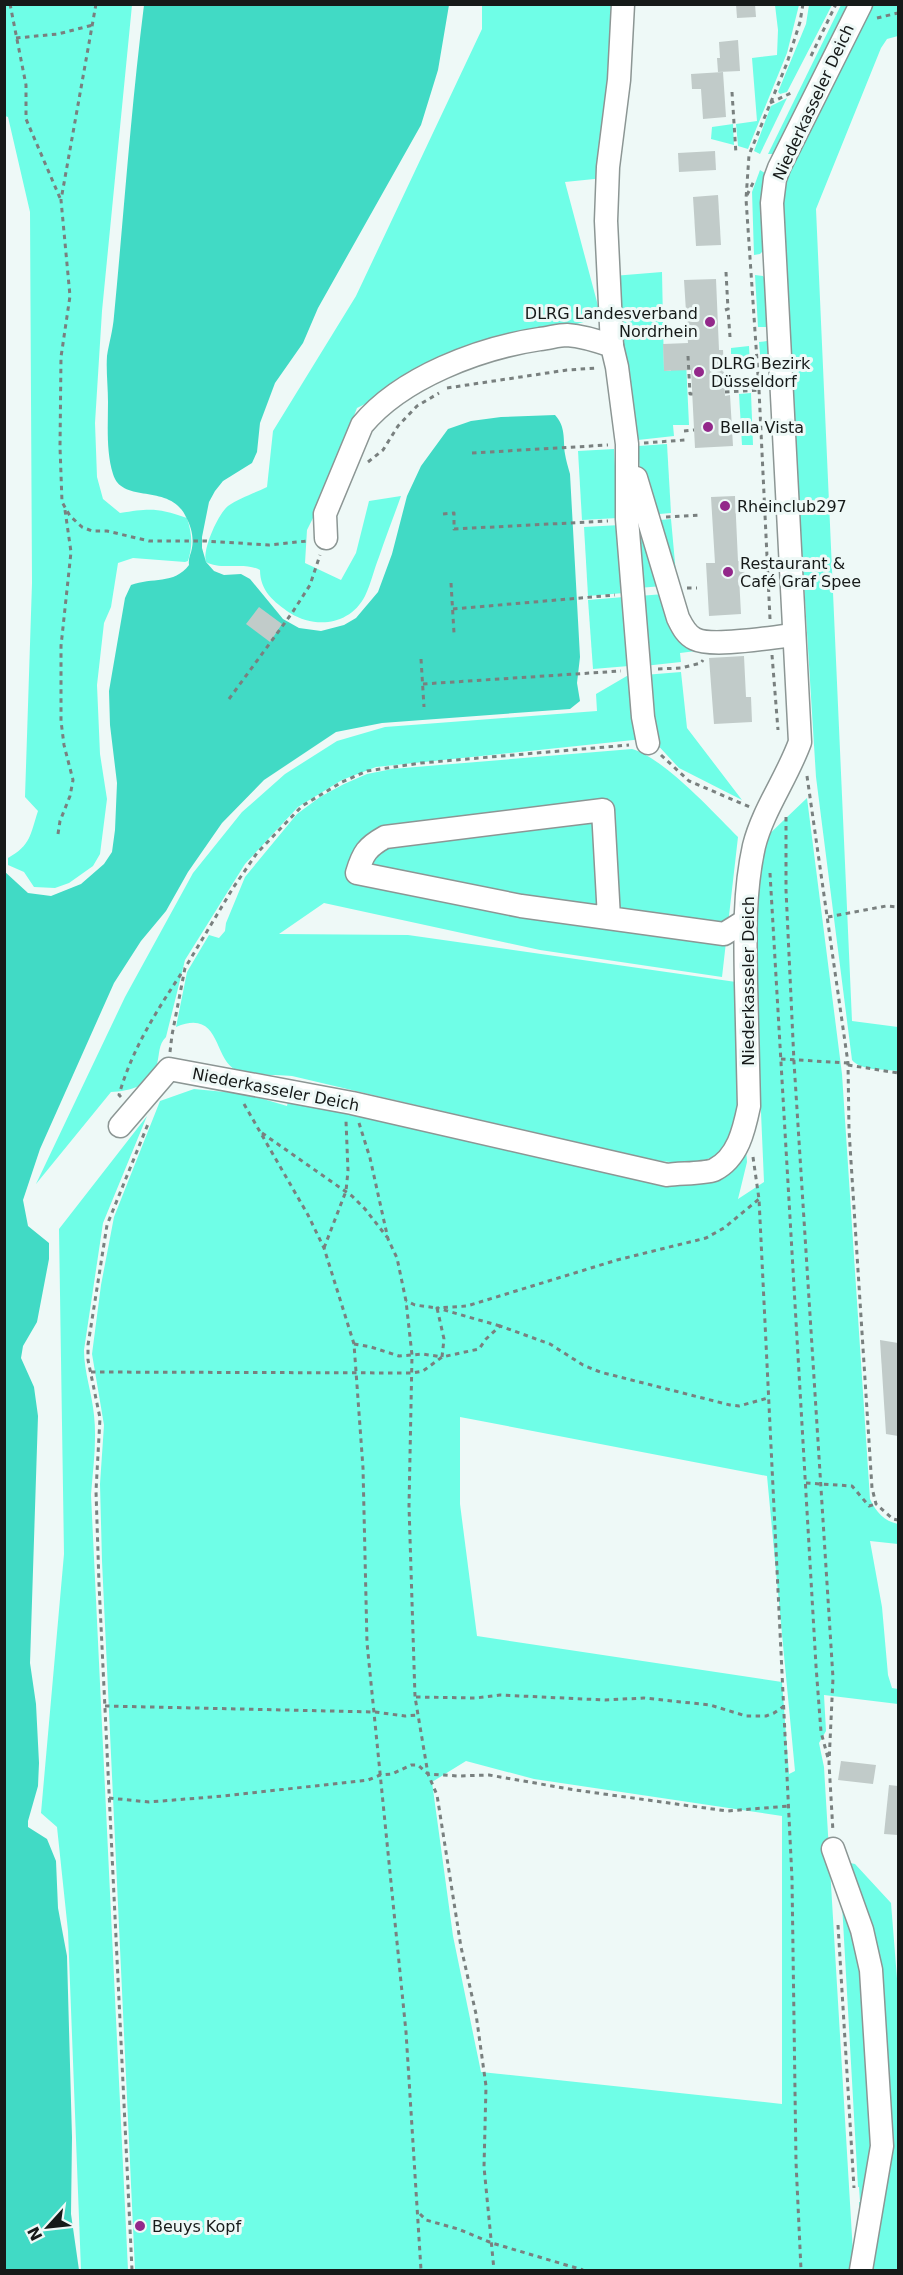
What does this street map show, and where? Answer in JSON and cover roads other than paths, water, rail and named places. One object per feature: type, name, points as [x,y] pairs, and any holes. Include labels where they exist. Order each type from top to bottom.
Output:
[{"type":"street","points":[[623,4],[619,80],[608,168],[606,221],[614,356],[626,444],[627,519],[643,717],[648,743]]},
{"type":"street","name":"Niederkasseler Deich","points":[[123,1123],[169,1069],[352,1103],[667,1174],[713,1170],[731,1156],[744,1133],[749,1106],[745,921],[754,846],[776,814],[800,742],[772,203],[779,168],[861,4]]},
{"type":"street","points":[[326,538],[326,514],[362,425],[372,414],[401,392],[442,368],[468,357],[529,341],[567,335],[614,356]]},
{"type":"street","points":[[626,444],[646,518],[678,618],[685,631],[694,639],[704,642],[794,635]]},
{"type":"street","points":[[609,918],[603,810],[385,837],[371,844],[362,856],[357,873],[521,906],[724,934],[745,921]]},
{"type":"street","points":[[833,1849],[862,1930],[871,1970],[882,2146],[861,2271]]},
{"type":"place","name":"DLRG Landesverband Nordrhein","points":[[710,322]]},
{"type":"place","name":"DLRG Bezirk Düsseldorf","points":[[699,372]]},
{"type":"place","name":"Bella Vista","points":[[708,427]]},
{"type":"place","name":"Rheinclub297","points":[[725,506]]},
{"type":"place","name":"Restaurant & Café Graf Spee","points":[[728,572]]},
{"type":"place","name":"Beuys Kopf","points":[[140,2226]]}]
